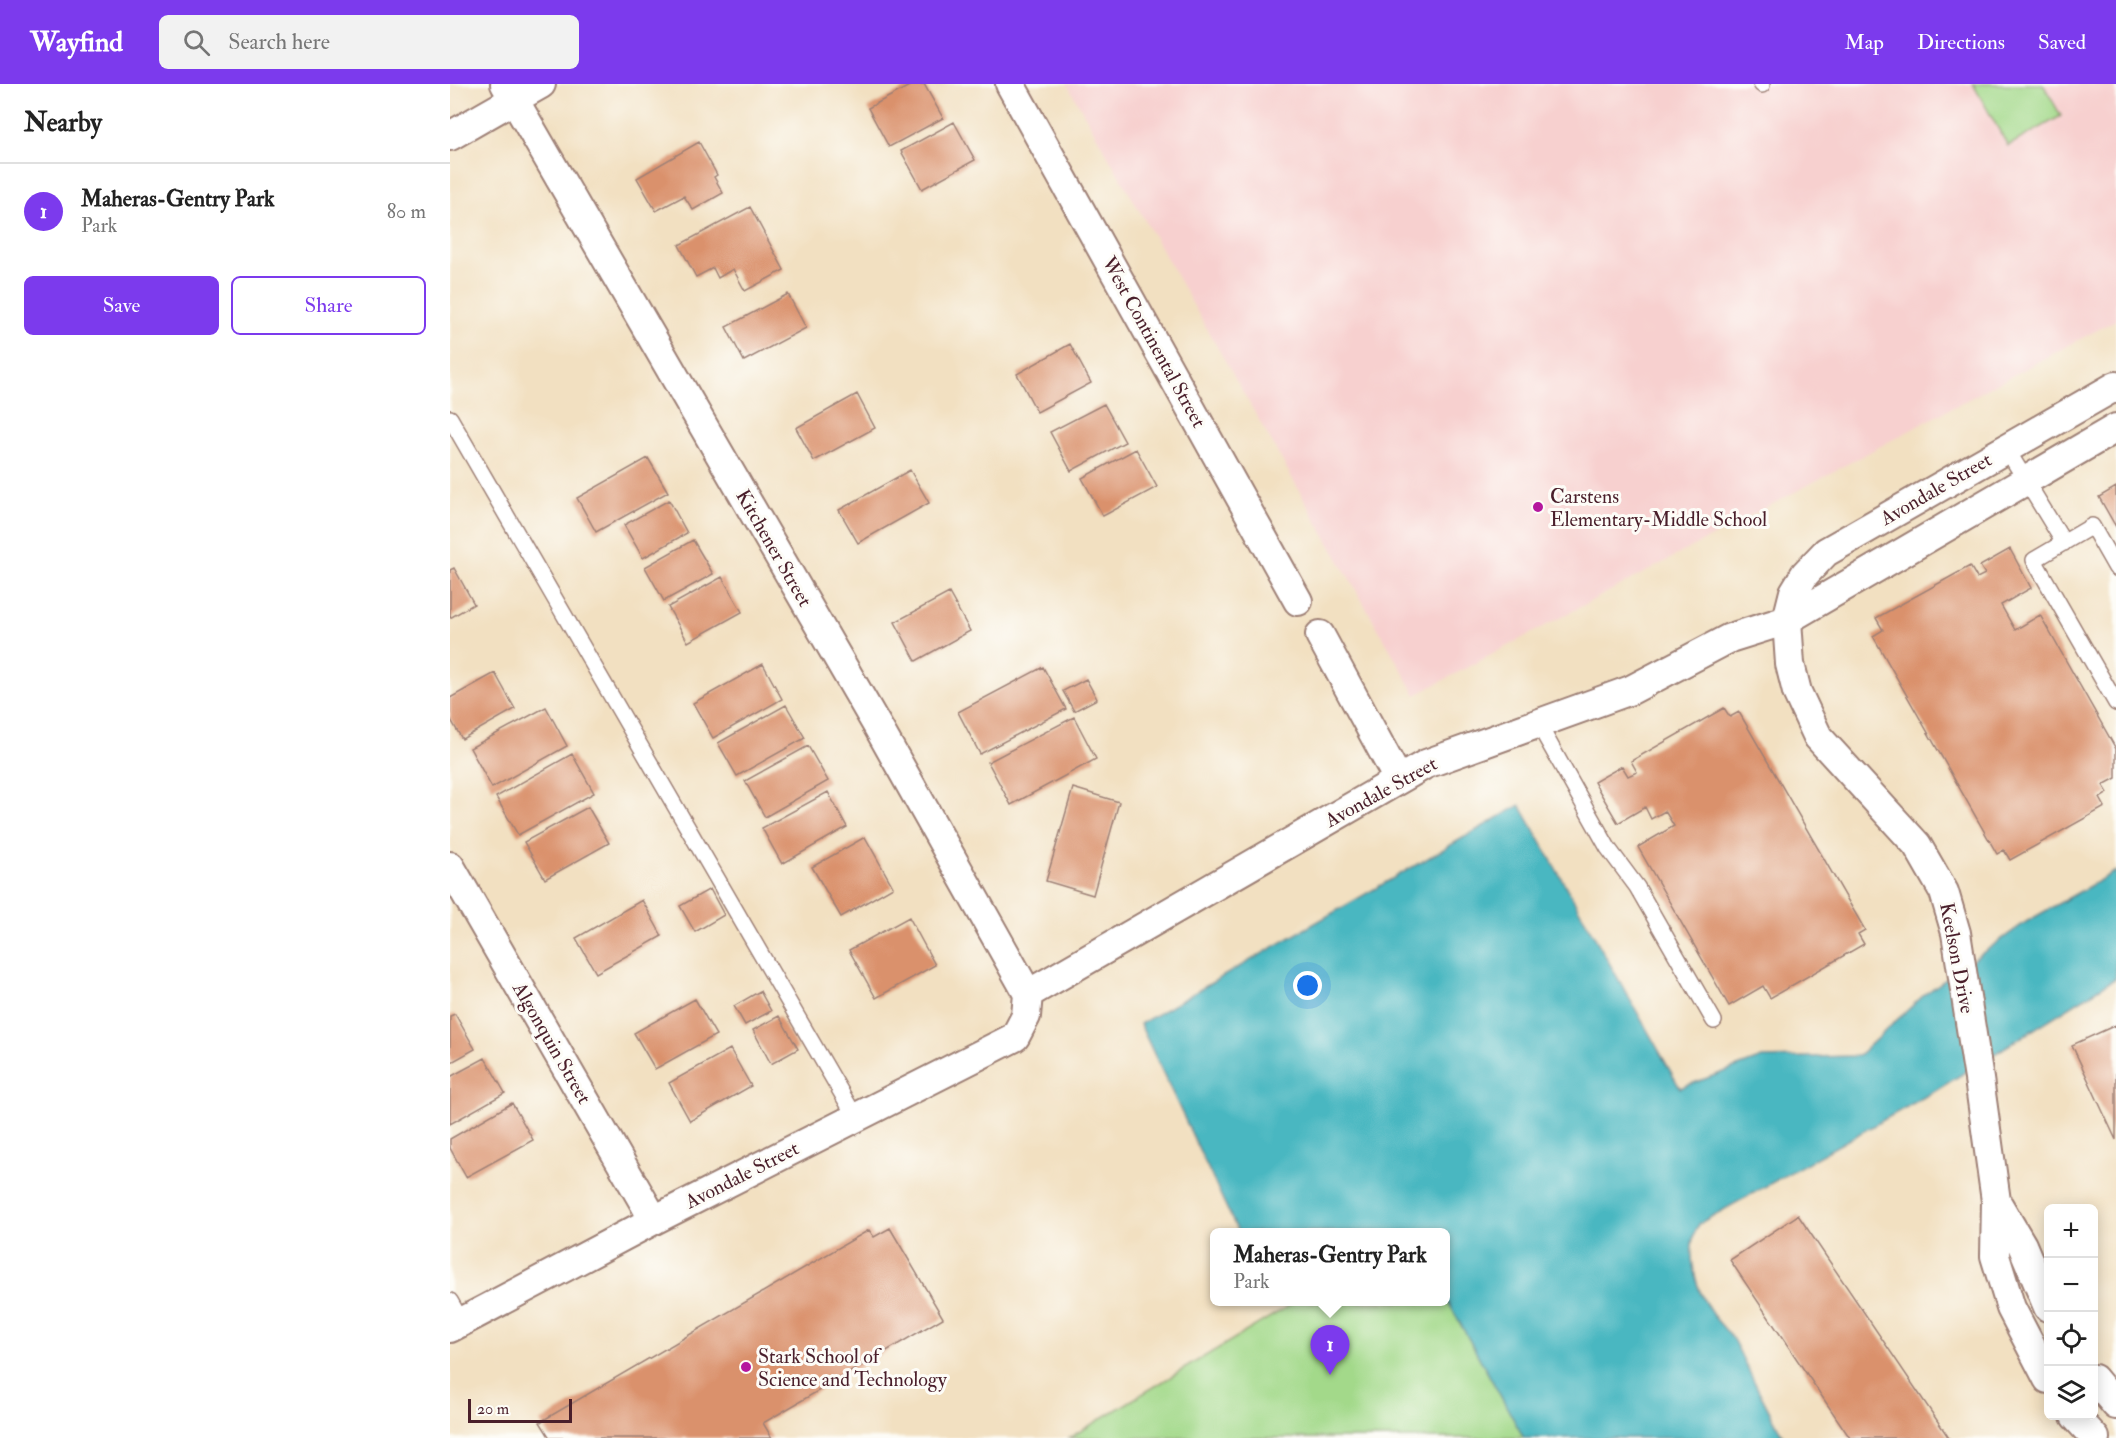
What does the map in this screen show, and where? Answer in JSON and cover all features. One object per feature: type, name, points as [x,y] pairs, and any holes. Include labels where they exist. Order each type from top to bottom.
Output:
[{"type":"street","points":[[450,136],[510,92],[541,84]]},
{"type":"street","name":"West Continental Street","points":[[1010,84],[1298,601]]},
{"type":"street","name":"Kitchener Street","points":[[510,92],[878,728],[1027,1005]]},
{"type":"street","name":"Avondale Street","points":[[1787,620],[1794,592],[1804,574],[1826,552],[2116,386]]},
{"type":"street","name":"Avondale Street","points":[[454,1317],[654,1220],[1016,1037],[1027,1005],[1426,764],[1631,690],[1730,638],[1787,620],[2116,428]]},
{"type":"street","points":[[1882,520],[1899,553]]},
{"type":"street","name":"Keelson Drive","points":[[1787,620],[1790,664],[1797,692],[1818,737],[1917,846],[1944,892],[1956,933],[1979,1079],[1996,1201],[1995,1256],[2011,1308],[2044,1370]]},
{"type":"street","points":[[1320,635],[1398,779]]},
{"type":"street","name":"Algonquin Street","points":[[450,866],[654,1220]]},
{"type":"street","name":"Keelson Drive","points":[[1996,1201],[2022,1245],[2044,1296]]},
{"type":"street","points":[[2098,1384],[2116,1405]]},
{"type":"street","points":[[2079,1420],[2095,1438]]},
{"type":"lane","points":[[450,418],[856,1118]]},
{"type":"lane","points":[[2006,448],[2064,543]]},
{"type":"lane","points":[[2116,568],[2092,526],[2034,560],[2116,703]]},
{"type":"lane","points":[[1539,725],[1608,848],[1637,887],[1714,1021]]},
{"type":"shaded area","name":"Carstens Elementary-Middle School","points":[[1067,84],[2116,84],[2116,320],[1416,695]]},
{"type":"green space","points":[[1973,84],[2043,84],[2061,116],[2008,146]]},
{"type":"green space","points":[[1450,1305],[1524,1438],[1069,1438],[1288,1306]]},
{"type":"water","points":[[1520,805],[1680,1088],[1762,1058],[1858,1056],[1925,994],[2026,922],[2116,871],[2116,978],[1935,1091],[1700,1223],[1692,1244],[1692,1256],[1701,1294],[1712,1314],[1735,1343],[1784,1438],[1524,1438],[1450,1305],[1450,1228],[1236,1228],[1140,1024]]},
{"type":"building","points":[[913,84],[924,84],[943,118],[889,147],[868,108]]},
{"type":"building","points":[[954,122],[975,160],[922,189],[901,151]]},
{"type":"building","points":[[699,142],[717,175],[714,177],[723,193],[693,210],[684,196],[656,211],[637,178]]},
{"type":"building","points":[[750,207],[784,270],[745,291],[733,269],[718,278],[713,268],[696,277],[679,245]]},
{"type":"building","points":[[788,294],[806,328],[744,361],[726,327]]},
{"type":"building","points":[[1070,344],[1091,383],[1037,412],[1017,374]]},
{"type":"building","points":[[857,394],[875,428],[814,461],[796,428]]},
{"type":"building","points":[[1104,404],[1125,442],[1071,471],[1050,432]]},
{"type":"building","points":[[1136,449],[1157,487],[1103,516],[1082,478]]},
{"type":"building","points":[[648,458],[668,492],[596,532],[577,498]]},
{"type":"building","points":[[910,470],[929,503],[858,543],[839,510]]},
{"type":"building","points":[[2116,487],[2116,527],[2099,497]]},
{"type":"building","points":[[669,500],[687,533],[643,558],[624,525]]},
{"type":"building","points":[[693,540],[713,574],[664,601],[645,567]]},
{"type":"building","points":[[2010,549],[2031,588],[2001,605],[2015,630],[2040,615],[2116,749],[2116,778],[2103,785],[2108,793],[2100,798],[2105,807],[2010,860],[2004,850],[1997,854],[1873,636],[1883,630],[1876,618],[1970,566],[1977,578],[1985,574],[1980,566]]},
{"type":"building","points":[[454,568],[474,604],[450,618],[450,570]]},
{"type":"building","points":[[722,577],[742,612],[688,642],[668,607]]},
{"type":"building","points":[[949,593],[970,631],[916,661],[895,622]]},
{"type":"building","points":[[763,664],[782,699],[713,738],[693,703]]},
{"type":"building","points":[[1043,667],[1066,709],[980,754],[958,712]]},
{"type":"building","points":[[495,673],[515,709],[462,739],[450,718],[450,698]]},
{"type":"building","points":[[1086,679],[1097,699],[1074,711],[1063,691]]},
{"type":"building","points":[[786,705],[805,738],[737,776],[718,743]]},
{"type":"building","points":[[546,707],[567,746],[492,788],[470,748]]},
{"type":"building","points":[[1724,708],[1730,717],[1739,712],[1865,930],[1858,934],[1864,944],[1770,998],[1763,986],[1729,1006],[1638,847],[1674,826],[1665,811],[1651,819],[1645,807],[1618,823],[1594,782],[1622,766],[1628,776],[1637,772],[1631,761]]},
{"type":"building","points":[[1074,717],[1096,759],[1011,805],[988,762]]},
{"type":"building","points":[[808,746],[828,781],[765,817],[745,781]]},
{"type":"building","points":[[572,754],[594,793],[518,835],[496,797]]},
{"type":"building","points":[[1073,788],[1119,802],[1093,895],[1046,881]]},
{"type":"building","points":[[828,792],[847,827],[782,864],[762,828]]},
{"type":"building","points":[[588,807],[609,843],[545,879],[524,842]]},
{"type":"building","points":[[865,837],[893,887],[841,917],[812,867]]},
{"type":"building","points":[[710,889],[724,915],[695,932],[680,906]]},
{"type":"building","points":[[642,900],[662,936],[596,973],[576,938]]},
{"type":"building","points":[[909,917],[935,965],[876,998],[849,950]]},
{"type":"building","points":[[760,991],[771,1011],[745,1025],[734,1006]]},
{"type":"building","points":[[695,999],[716,1035],[655,1069],[634,1033]]},
{"type":"building","points":[[455,1014],[475,1049],[450,1063],[450,1016]]},
{"type":"building","points":[[779,1016],[798,1049],[771,1064],[753,1030]]},
{"type":"building","points":[[2116,1025],[2116,1140],[2072,1045]]},
{"type":"building","points":[[730,1049],[751,1086],[690,1121],[669,1083]]},
{"type":"building","points":[[485,1058],[505,1093],[450,1124],[450,1077]]},
{"type":"building","points":[[512,1103],[533,1140],[466,1177],[450,1148],[450,1139]]},
{"type":"building","points":[[1798,1215],[1949,1438],[1850,1438],[1730,1260]]},
{"type":"building","name":"Stark School of Science and Technology","points":[[890,1228],[943,1318],[763,1423],[772,1438],[550,1438],[540,1422],[869,1230],[874,1237]]},
{"type":"place","name":"Carstens Elementary-Middle School","points":[[1538,507]]},
{"type":"place","name":"Stark School of Science and Technology","points":[[746,1367]]},
{"type":"place","name":"Maheras-Gentry Park","points":[[1330,1375]]}]
